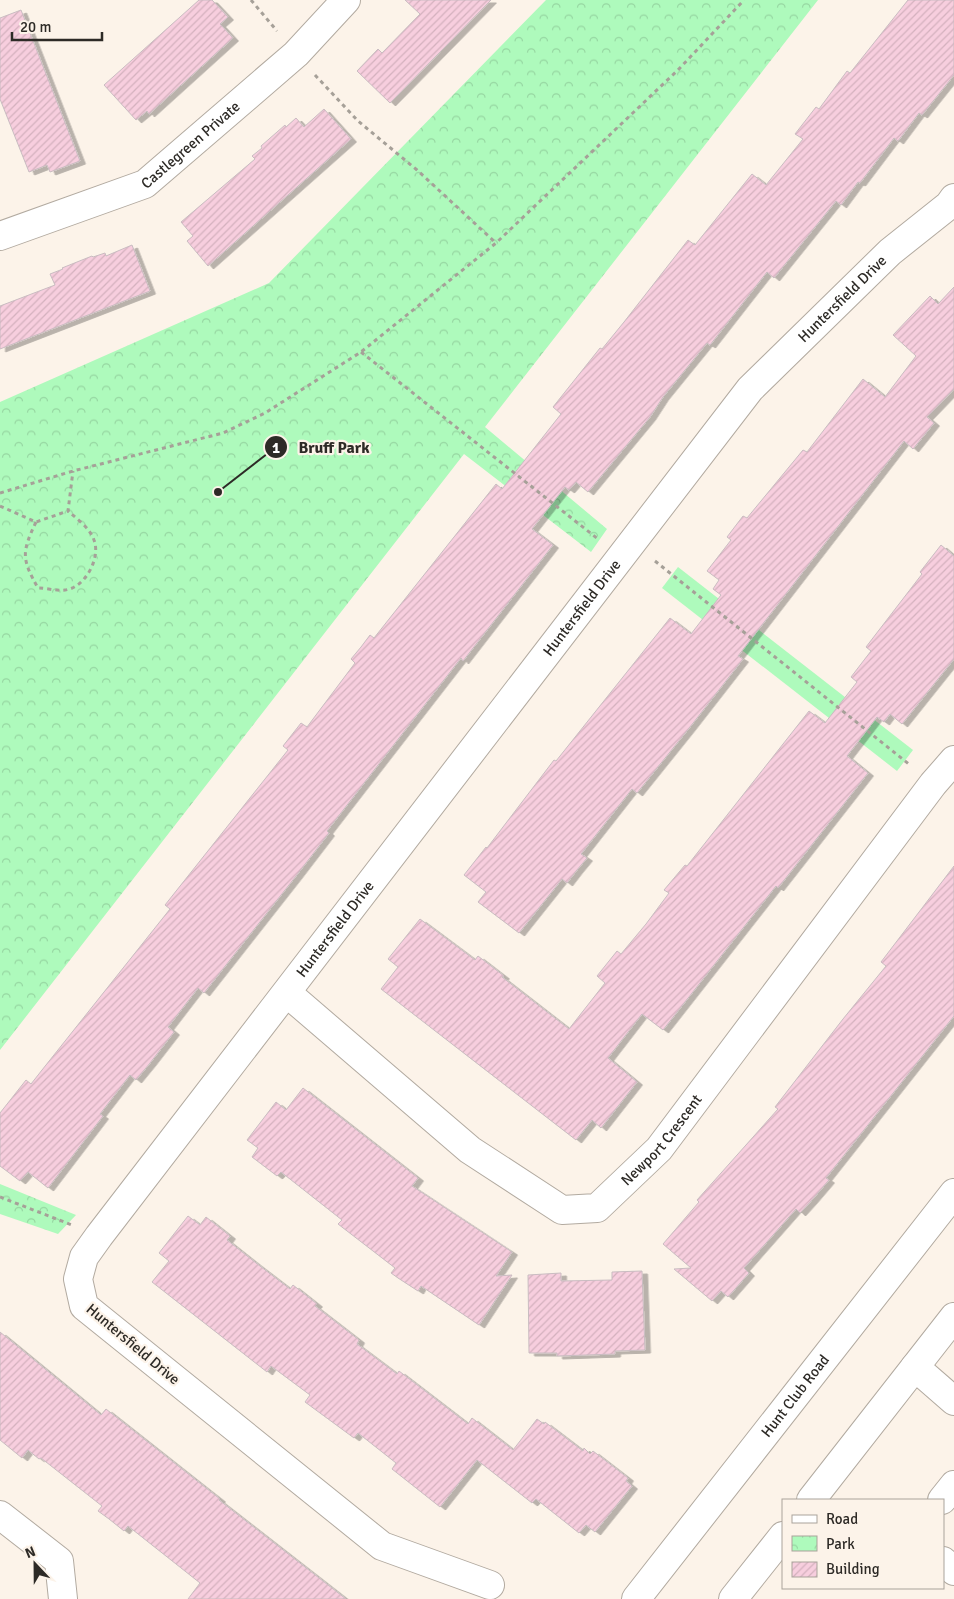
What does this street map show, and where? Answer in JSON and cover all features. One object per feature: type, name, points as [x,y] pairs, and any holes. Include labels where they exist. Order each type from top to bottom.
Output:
[{"type":"street","name":"Castlegreen Private","points":[[0,236],[145,184],[296,54],[346,0]]},
{"type":"street","name":"Huntersfield Drive","points":[[490,1585],[382,1546],[84,1306],[78,1279],[84,1257],[750,389],[890,252],[952,204]]},
{"type":"street","name":"Newport Crescent","points":[[287,993],[470,1150],[562,1210],[597,1208],[659,1149],[933,784],[954,760]]},
{"type":"street","name":"Hunt Club Road","points":[[636,1599],[954,1193]]},
{"type":"street","points":[[812,1499],[954,1317]]},
{"type":"street","points":[[915,1367],[954,1401]]},
{"type":"street","points":[[943,1499],[954,1485]]},
{"type":"street","points":[[0,1515],[60,1561],[62,1590]]},
{"type":"street","points":[[733,1599],[782,1537]]},
{"type":"street","points":[[944,1562],[954,1572]]},
{"type":"path","points":[[252,0],[296,54],[358,121],[417,170],[496,243]]},
{"type":"path","points":[[0,493],[73,471],[224,433],[265,413],[361,352],[496,243],[678,70],[744,0]]},
{"type":"path","points":[[68,511],[73,471]]},
{"type":"path","points":[[0,506],[36,522],[68,511]]},
{"type":"path","points":[[36,522],[24,547],[28,570],[38,588],[66,590],[82,581],[96,560],[94,540],[85,525],[68,511]]},
{"type":"path","points":[[0,1197],[99,1236]]},
{"type":"green space","points":[[546,0],[818,0],[485,427],[607,529],[591,552],[464,454],[0,1050],[0,402],[269,283]]},
{"type":"green space","points":[[678,567],[913,750],[897,771],[662,588]]},
{"type":"green space","points":[[0,1184],[76,1215],[58,1234],[0,1214]]},
{"type":"building","points":[[199,0],[212,0],[228,17],[220,24],[233,38],[149,114],[147,111],[136,120],[104,85]]},
{"type":"building","points":[[405,0],[491,0],[390,103],[357,71],[378,49],[382,53],[420,14]]},
{"type":"building","points":[[908,0],[954,0],[954,75],[922,115],[919,113],[898,141],[894,138],[841,205],[836,201],[774,278],[767,272],[710,345],[707,343],[663,397],[650,417],[588,492],[576,482],[569,490],[565,487],[532,529],[553,545],[463,661],[461,658],[327,831],[329,833],[204,993],[198,988],[168,1027],[174,1032],[136,1080],[130,1075],[100,1114],[103,1116],[48,1188],[28,1172],[20,1181],[0,1166],[0,1113],[26,1080],[31,1084],[170,909],[165,905],[288,750],[283,746],[301,723],[307,727],[355,663],[351,659],[370,635],[374,638],[496,484],[502,489],[561,414],[553,407],[600,348],[602,349],[624,322],[688,240],[695,245],[752,174],[766,185],[803,139],[795,134],[816,107],[819,109],[847,71],[850,73]]},
{"type":"building","points":[[21,10],[80,161],[50,172],[47,165],[29,172],[0,99],[0,18]]},
{"type":"building","points":[[324,109],[351,139],[208,266],[187,241],[193,236],[181,222],[255,159],[252,156],[285,125],[286,127],[296,118],[304,127]]},
{"type":"building","points":[[132,245],[150,291],[0,349],[0,306],[55,285],[50,274],[62,268],[92,256],[105,253],[106,256]]},
{"type":"building","points":[[954,287],[954,389],[927,417],[934,423],[913,449],[904,441],[738,656],[743,659],[690,727],[637,793],[632,789],[581,854],[587,858],[567,883],[562,879],[519,933],[478,902],[486,892],[464,875],[554,760],[556,761],[670,618],[691,634],[721,595],[713,589],[719,580],[707,571],[731,540],[727,537],[743,516],[747,518],[803,450],[807,452],[863,379],[885,397],[916,356],[893,335],[930,296],[938,304]]},
{"type":"building","points":[[941,545],[954,556],[954,659],[902,724],[890,714],[884,722],[877,717],[847,756],[868,773],[663,1030],[642,1014],[608,1058],[637,1082],[601,1128],[592,1120],[576,1140],[381,989],[398,967],[388,959],[420,919],[475,960],[478,956],[569,1029],[605,983],[597,976],[617,951],[621,954],[646,924],[669,893],[664,890],[685,865],[687,866],[809,711],[825,723],[857,682],[851,677],[871,651],[866,647],[922,574],[920,572]]},
{"type":"building","points":[[954,866],[954,1016],[826,1178],[829,1180],[800,1213],[796,1209],[744,1268],[749,1273],[728,1297],[721,1291],[712,1301],[674,1269],[691,1268],[663,1244],[699,1202],[697,1200],[778,1109],[775,1107],[886,966],[881,962]]},
{"type":"building","points":[[303,1088],[418,1178],[412,1186],[512,1252],[496,1276],[512,1275],[479,1325],[421,1286],[418,1291],[391,1273],[395,1268],[338,1224],[342,1220],[281,1172],[277,1176],[252,1157],[258,1148],[247,1140],[276,1102],[286,1110]]},
{"type":"building","points":[[188,1216],[200,1225],[206,1217],[230,1236],[227,1240],[256,1263],[290,1289],[293,1285],[317,1304],[315,1306],[359,1340],[357,1344],[397,1374],[399,1371],[468,1424],[472,1418],[513,1450],[537,1419],[544,1424],[545,1422],[583,1451],[584,1448],[590,1454],[593,1451],[628,1478],[626,1481],[632,1486],[595,1532],[586,1525],[579,1533],[536,1499],[532,1503],[477,1460],[440,1507],[392,1469],[396,1463],[358,1433],[354,1438],[305,1402],[310,1395],[271,1366],[267,1372],[152,1282],[169,1261],[159,1253]]},
{"type":"building","points":[[642,1271],[645,1350],[615,1351],[615,1354],[557,1356],[557,1353],[529,1353],[528,1275],[561,1273],[561,1281],[612,1280],[612,1272]]},
{"type":"building","points":[[0,1332],[101,1415],[106,1409],[346,1599],[188,1599],[200,1583],[128,1526],[124,1531],[98,1511],[102,1506],[41,1458],[39,1459],[28,1450],[22,1458],[0,1440]]},
{"type":"place","name":"Bruff Park","points":[[218,492]]}]
